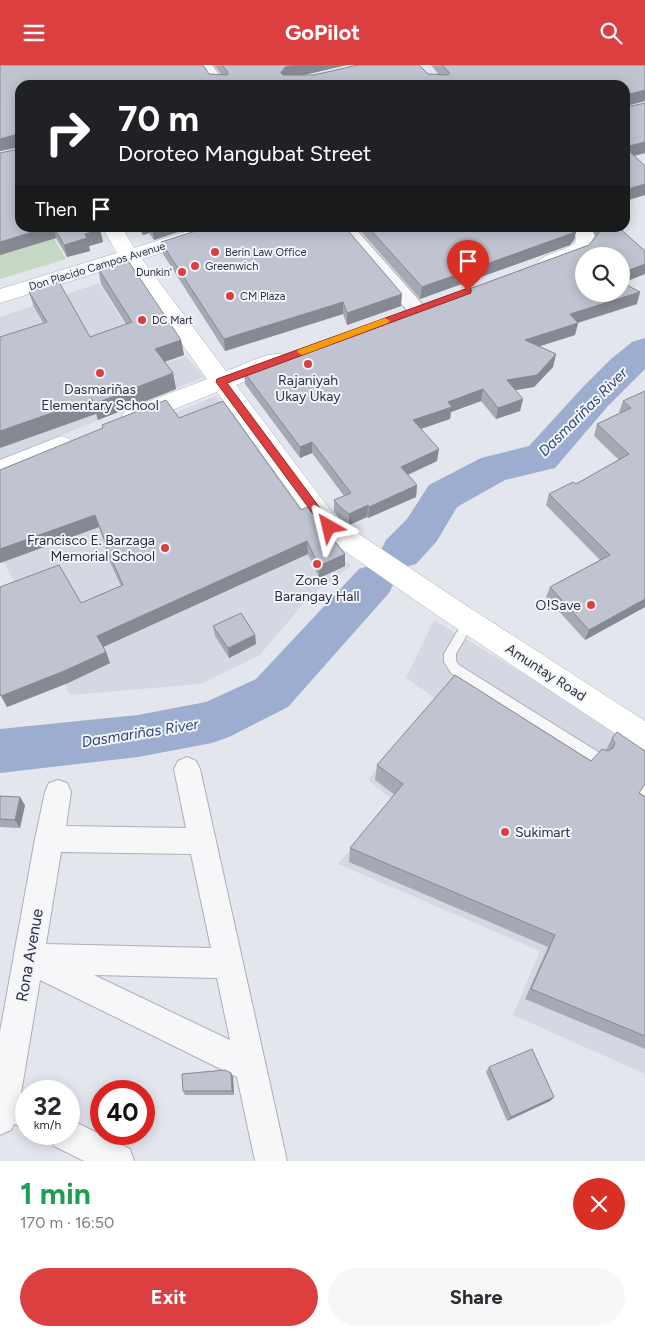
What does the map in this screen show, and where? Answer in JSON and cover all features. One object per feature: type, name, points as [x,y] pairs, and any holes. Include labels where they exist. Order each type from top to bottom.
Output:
[{"type":"street","points":[[205,65],[216,80]]},
{"type":"street","name":"Amuntay Road","points":[[115,232],[129,256],[329,527],[645,737]]},
{"type":"street","name":"Don Placido Campos Avenue","points":[[0,296],[208,232]]},
{"type":"street","points":[[348,232],[417,310]]},
{"type":"street","points":[[534,267],[570,254],[584,246],[586,237],[582,232]]},
{"type":"street","points":[[112,425],[296,353]]},
{"type":"street","points":[[0,470],[86,436]]},
{"type":"street","points":[[187,769],[271,1161]]},
{"type":"street","name":"Rona Avenue","points":[[10,1111],[28,959],[58,791]]},
{"type":"street","points":[[50,839],[202,841]]},
{"type":"street","points":[[28,959],[228,963]]},
{"type":"street","points":[[28,959],[251,1067]]},
{"type":"street","points":[[80,1141],[118,1161]]},
{"type":"lane","points":[[458,614],[450,654],[450,662],[455,669],[599,759]]},
{"type":"shaded area","name":"Dasmariñas Elementary School","points":[[99,283],[152,368],[186,356],[204,377],[0,460],[0,317]]},
{"type":"shaded area","name":"Francisco E. Barzaga Memorial School","points":[[216,396],[322,542],[351,566],[309,597],[260,655],[200,684],[70,695],[0,554],[0,483]]},
{"type":"shaded area","name":"Sukimart","points":[[434,620],[645,747],[645,1074],[513,1015],[540,951],[338,864],[393,800],[368,780],[435,698],[406,678]]},
{"type":"green space","points":[[0,163],[15,211],[15,232],[49,232],[66,259],[0,279]]},
{"type":"building","points":[[0,65],[203,65],[209,74],[227,75],[228,72],[222,65],[295,65],[285,67],[281,73],[283,75],[314,75],[358,65],[419,65],[428,74],[448,75],[450,73],[442,65],[645,65],[645,90],[630,94],[630,80],[15,80],[15,135],[0,139]]},
{"type":"building","points":[[645,103],[645,142],[630,146],[630,106]]},
{"type":"building","points":[[15,150],[15,232],[33,232],[0,242],[0,153]]},
{"type":"building","points":[[630,152],[645,166],[645,184],[630,188]]},
{"type":"building","points":[[57,232],[92,232],[85,234],[87,238],[64,245]]},
{"type":"building","points":[[192,232],[349,232],[402,294],[347,313],[343,302],[224,339],[161,242]]},
{"type":"building","points":[[372,232],[574,232],[573,233],[422,287]]},
{"type":"building","points":[[599,232],[624,232],[645,251],[645,264],[630,270],[630,247],[584,247],[589,245]]},
{"type":"building","points":[[575,250],[575,302],[608,302],[570,314],[578,323],[525,340],[556,354],[537,375],[507,380],[523,399],[498,408],[483,389],[448,402],[452,407],[413,420],[439,449],[401,467],[417,485],[349,514],[334,500],[351,493],[312,442],[300,447],[244,372]]},
{"type":"building","name":"Dasmariñas Elementary School","points":[[127,259],[181,340],[155,349],[173,373],[94,404],[92,399],[0,431],[0,337],[47,322],[29,292],[59,282],[90,337],[132,322],[98,268]]},
{"type":"building","points":[[630,287],[640,292],[630,295]]},
{"type":"building","points":[[645,391],[645,599],[589,630],[550,587],[610,555],[549,494],[573,482],[576,484],[629,454],[597,424],[631,408],[623,401]]},
{"type":"building","name":"Francisco E. Barzaga Memorial School","points":[[166,400],[179,418],[223,401],[301,510],[307,507],[345,554],[319,566],[307,541],[97,636],[106,652],[1,696],[0,587],[59,565],[81,603],[123,585],[106,547],[95,515],[0,549],[0,470],[103,428],[102,425]]},
{"type":"building","points":[[241,613],[255,635],[228,648],[213,626]]},
{"type":"building","name":"Sukimart","points":[[455,675],[591,761],[602,749],[608,751],[613,748],[615,743],[612,738],[617,732],[645,751],[645,784],[639,793],[645,797],[645,1036],[531,989],[555,935],[350,848],[403,784],[377,765]]},
{"type":"building","points":[[0,796],[20,797],[15,820],[0,819]]},
{"type":"building","points":[[532,1049],[554,1097],[511,1117],[489,1067]]},
{"type":"building","points":[[225,1070],[231,1073],[232,1091],[183,1091],[182,1074]]},
{"type":"waterway","name":"Dasmariñas River","points":[[401,552],[422,530],[443,496],[495,468],[541,458],[595,397],[645,350]]},
{"type":"waterway","name":"Dasmariñas River","points":[[0,751],[138,736],[212,722],[272,693],[374,581]]},
{"type":"slow traffic","points":[[302,352],[385,321]]},
{"type":"place","name":"Berin Law Office","points":[[215,252]]},
{"type":"place","name":"Greenwich","points":[[195,266]]},
{"type":"place","name":"Dunkin'","points":[[182,272]]},
{"type":"place","name":"CM Plaza","points":[[230,296]]},
{"type":"place","name":"DC Mart","points":[[142,320]]},
{"type":"place","name":"Rajaniyah Ukay Ukay","points":[[308,364]]},
{"type":"place","name":"Dasmariñas Elementary School","points":[[100,373]]},
{"type":"place","name":"Francisco E. Barzaga Memorial School","points":[[165,548]]},
{"type":"place","name":"Zone 3 Barangay Hall","points":[[317,564]]},
{"type":"place","name":"O!Save","points":[[591,605]]},
{"type":"place","name":"Sukimart","points":[[505,832]]},
{"type":"route","points":[[329,527],[221,382],[468,291]]}]
